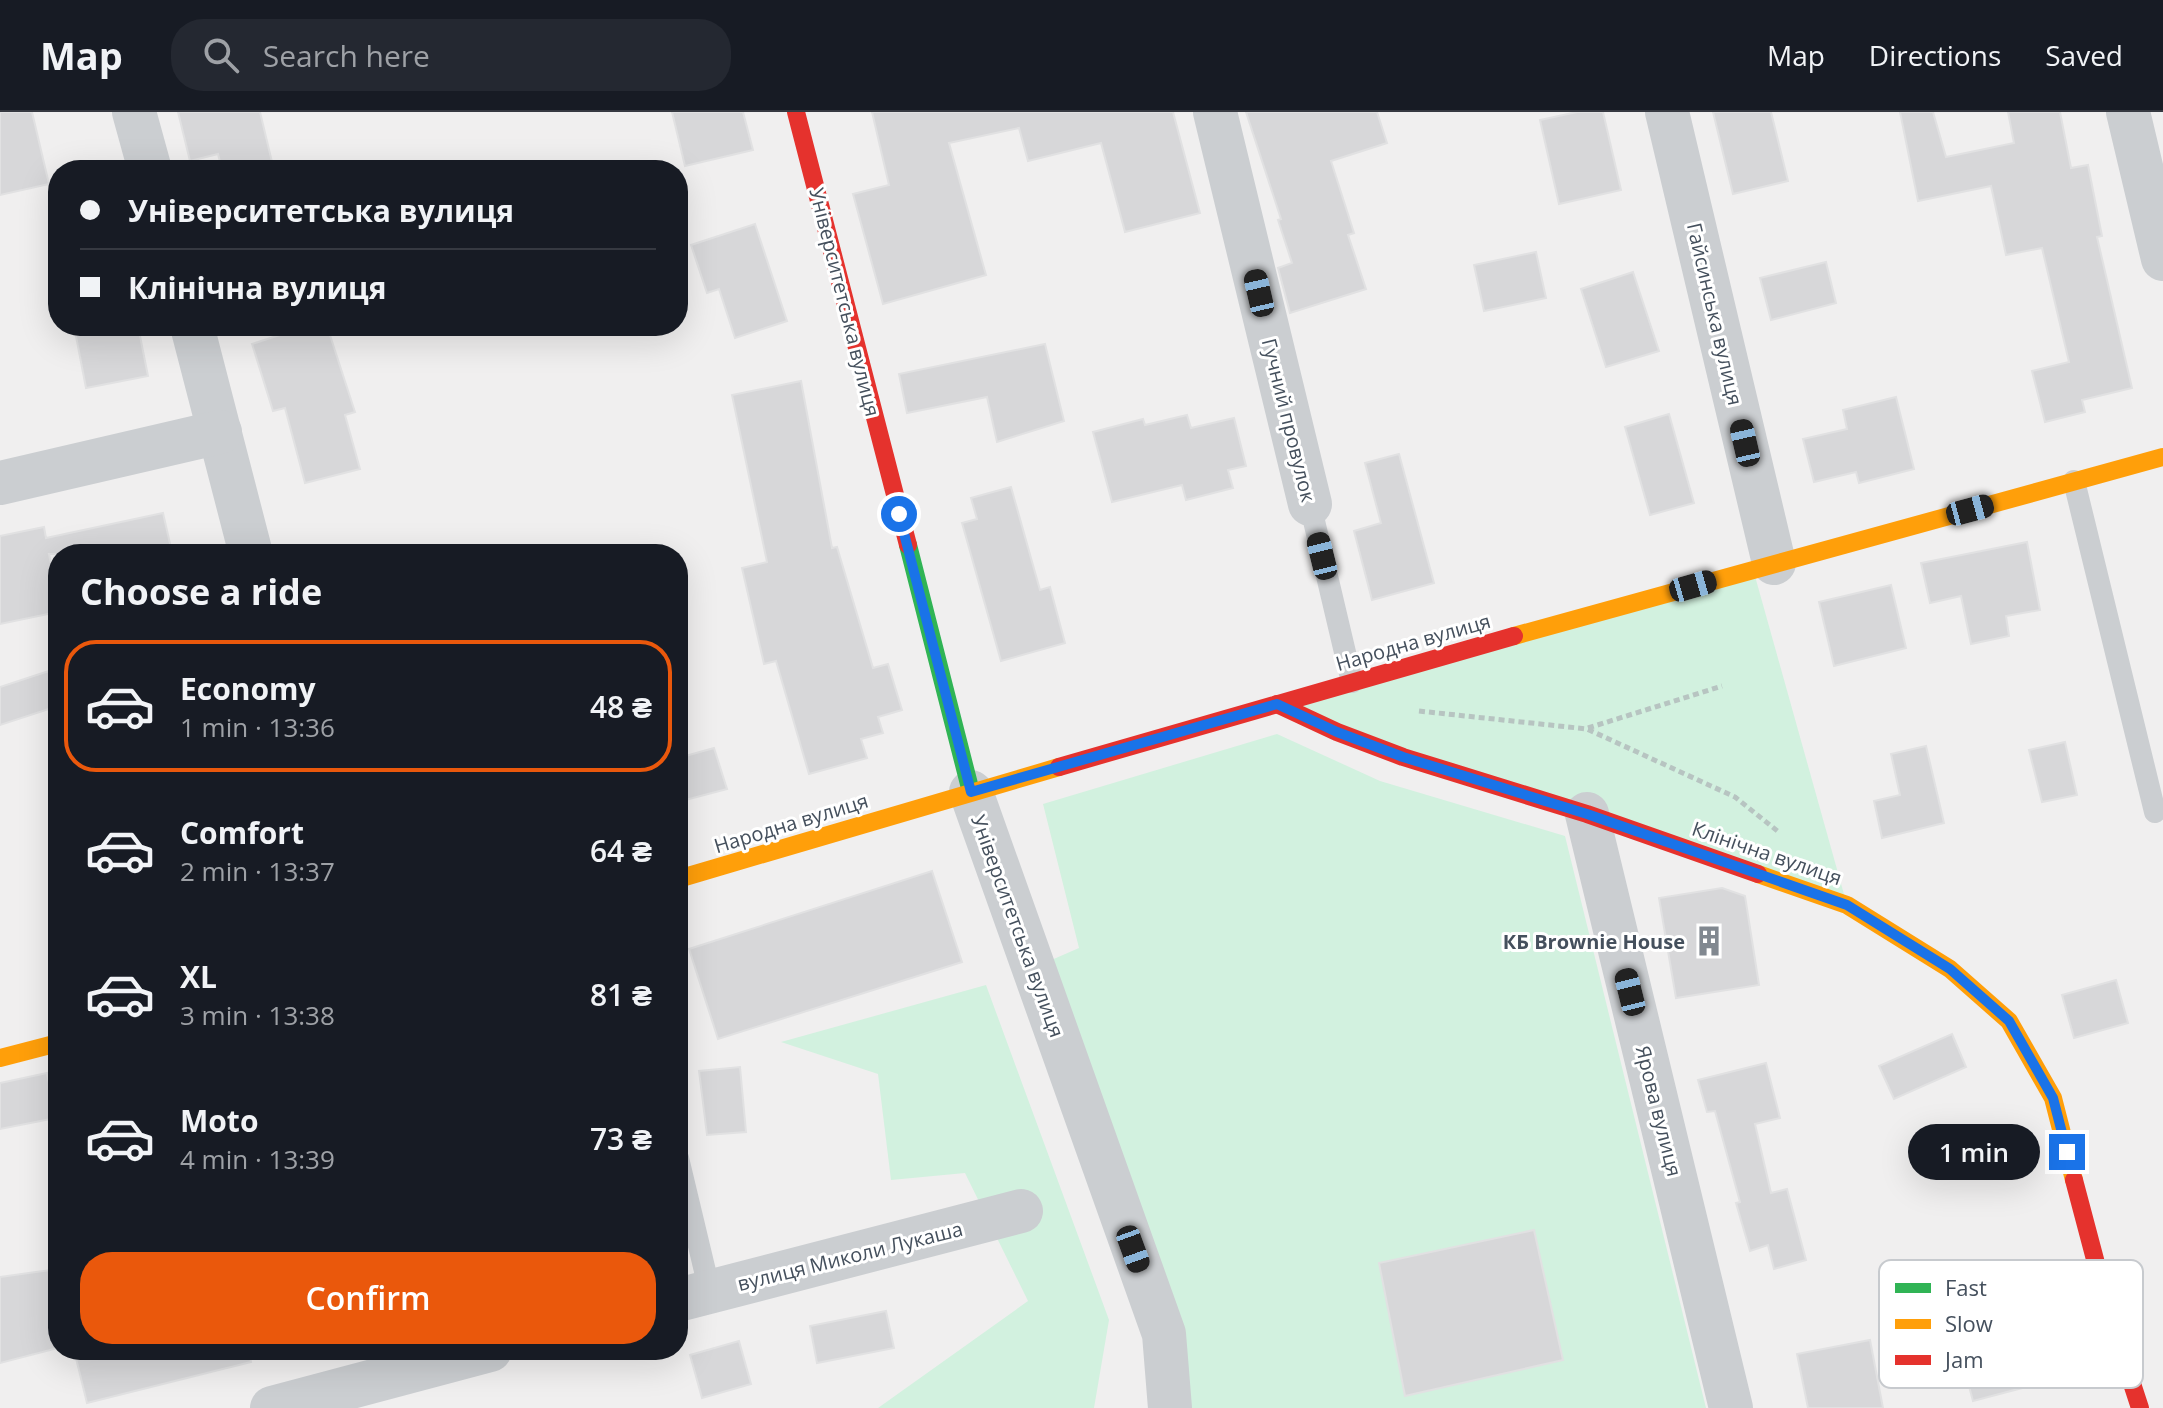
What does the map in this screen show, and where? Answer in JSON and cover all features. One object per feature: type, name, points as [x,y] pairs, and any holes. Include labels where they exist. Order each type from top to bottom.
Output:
[{"type":"street","points":[[134,112],[147,160]]},
{"type":"street","name":"Університетська вулиця","points":[[796,112],[971,792],[1164,1334],[1170,1408]]},
{"type":"street","name":"Гучний провулок","points":[[1215,112],[1310,504]]},
{"type":"street","name":"Гайсинська вулиця","points":[[1667,112],[1774,563]]},
{"type":"street","points":[[2128,112],[2163,259]]},
{"type":"street","points":[[195,336],[248,544]]},
{"type":"street","points":[[0,483],[220,432]]},
{"type":"street","name":"Народна вулиця","points":[[688,876],[1352,682],[2163,457]]},
{"type":"street","name":"Клінічна вулиця","points":[[1277,704],[1337,732],[1403,757],[1587,814],[1847,905],[1950,969],[2009,1021],[2053,1098],[2095,1260]]},
{"type":"street","name":"Ярова вулиця","points":[[1587,814],[1731,1408]]},
{"type":"street","points":[[0,1058],[48,1046]]},
{"type":"street","name":"вулиця Миколи Лукаша","points":[[694,1296],[1021,1211]]},
{"type":"street","points":[[272,1408],[452,1360]]},
{"type":"street","name":"Клінічна вулиця","points":[[2133,1388],[2140,1408]]},
{"type":"lane","points":[[2074,481],[2155,812]]},
{"type":"lane","name":"Гучний провулок","points":[[1310,504],[1352,682]]},
{"type":"lane","points":[[688,1244],[694,1296]]},
{"type":"path","points":[[1587,729],[1722,686]]},
{"type":"path","points":[[1408,710],[1587,729],[1735,797],[1790,841]]},
{"type":"green space","points":[[1753,569],[1847,905],[1277,704]]},
{"type":"green space","points":[[1277,734],[1380,781],[1565,836],[1706,1408],[1170,1408],[1033,968],[1079,948],[1043,804]]},
{"type":"green space","points":[[986,985],[1109,1320],[1094,1408],[878,1408],[1028,1301],[965,1173],[891,1180],[878,1074],[781,1042]]},
{"type":"building","points":[[0,112],[32,112],[48,184],[0,195]]},
{"type":"building","points":[[178,112],[260,112],[272,160],[220,160],[218,154],[190,160]]},
{"type":"building","points":[[672,112],[743,112],[753,150],[688,165],[688,160],[684,160]]},
{"type":"building","points":[[872,112],[1173,112],[1200,213],[1125,232],[1101,143],[1028,161],[1019,128],[949,143],[986,275],[883,304],[853,194],[889,185]]},
{"type":"building","points":[[1246,112],[1377,112],[1387,143],[1331,161],[1354,233],[1348,235],[1366,289],[1290,313],[1278,268],[1292,263]]},
{"type":"building","points":[[1577,112],[1603,112],[1621,190],[1559,204],[1540,120]]},
{"type":"building","points":[[1713,112],[1771,112],[1788,181],[1733,194]]},
{"type":"building","points":[[1900,112],[1933,112],[1946,157],[2014,143],[2008,112],[2060,112],[2071,168],[2088,165],[2102,236],[2097,237],[2132,388],[2082,400],[2085,412],[2045,422],[2032,371],[2069,362],[2042,248],[2006,255],[1991,186],[1918,201]]},
{"type":"building","points":[[755,224],[787,321],[735,338],[719,289],[707,293],[691,245]]},
{"type":"building","points":[[1536,252],[1546,298],[1484,311],[1474,265]]},
{"type":"building","points":[[1826,262],[1836,303],[1771,320],[1760,278]]},
{"type":"building","points":[[1633,272],[1659,351],[1606,367],[1581,289]]},
{"type":"building","points":[[76,336],[140,336],[148,376],[86,388]]},
{"type":"building","points":[[276,336],[330,336],[355,412],[345,415],[360,469],[305,483],[285,408],[273,411],[252,344]]},
{"type":"building","points":[[1045,344],[1064,421],[997,442],[987,397],[907,413],[899,374]]},
{"type":"building","points":[[801,381],[832,548],[837,547],[873,668],[888,664],[902,710],[878,717],[883,733],[861,739],[867,758],[809,774],[776,661],[764,664],[742,568],[767,562],[732,395]]},
{"type":"building","points":[[1896,397],[1914,469],[1859,483],[1856,472],[1814,482],[1803,439],[1847,429],[1843,410]]},
{"type":"building","points":[[1669,414],[1694,503],[1650,515],[1625,427]]},
{"type":"building","points":[[1187,415],[1191,428],[1234,418],[1246,466],[1228,470],[1233,488],[1186,500],[1182,485],[1112,502],[1093,432],[1143,419],[1145,425]]},
{"type":"building","points":[[1399,454],[1434,583],[1372,600],[1354,531],[1381,523],[1365,463]]},
{"type":"building","points":[[1011,487],[1040,590],[1050,587],[1065,643],[1001,661],[962,523],[977,519],[971,498]]},
{"type":"building","points":[[163,513],[170,544],[48,544],[48,614],[0,624],[0,536],[44,527],[46,538]]},
{"type":"building","points":[[2027,542],[2040,610],[2006,616],[2009,636],[1971,644],[1961,596],[1930,603],[1921,563]]},
{"type":"building","points":[[1891,585],[1906,648],[1834,666],[1819,602]]},
{"type":"building","points":[[48,671],[48,709],[0,725],[0,687]]},
{"type":"building","points":[[2065,742],[2077,795],[2042,802],[2029,750]]},
{"type":"building","points":[[1926,746],[1944,823],[1882,838],[1874,801],[1900,795],[1891,754]]},
{"type":"building","points":[[714,748],[727,789],[688,799],[688,755]]},
{"type":"building","points":[[932,871],[962,962],[718,1039],[689,949]]},
{"type":"building","name":"КБ Brownie House","points":[[1722,888],[1745,896],[1759,985],[1676,998],[1659,898]]},
{"type":"building","points":[[2116,980],[2128,1023],[2074,1038],[2062,995]]},
{"type":"building","points":[[1952,1034],[1966,1067],[1894,1099],[1879,1066]]},
{"type":"building","points":[[1766,1063],[1780,1118],[1755,1124],[1771,1193],[1787,1189],[1806,1260],[1774,1269],[1768,1245],[1750,1251],[1715,1111],[1707,1112],[1698,1080]]},
{"type":"building","points":[[740,1067],[746,1132],[707,1135],[699,1071]]},
{"type":"building","points":[[47,1073],[48,1120],[0,1129],[0,1083]]},
{"type":"building","points":[[1534,1230],[1563,1360],[1405,1396],[1379,1263]]},
{"type":"building","points":[[48,1270],[48,1351],[0,1363],[0,1277]]},
{"type":"building","points":[[886,1311],[894,1348],[817,1363],[810,1326]]},
{"type":"building","points":[[1870,1340],[1883,1408],[1808,1408],[1797,1354]]},
{"type":"building","points":[[739,1341],[751,1384],[702,1398],[690,1355]]},
{"type":"building","points":[[76,1360],[251,1360],[251,1362],[87,1403]]},
{"type":"building","points":[[1969,1388],[2022,1388],[1973,1401]]},
{"type":"traffic: fast","points":[[908,545],[971,792]]},
{"type":"traffic: slow","points":[[1514,636],[2163,457]]},
{"type":"traffic: slow","points":[[688,876],[1059,767]]},
{"type":"traffic: slow","points":[[1758,874],[1847,905],[1950,969],[2009,1021],[2053,1098],[2074,1180]]},
{"type":"traffic: slow","points":[[0,1058],[48,1046]]},
{"type":"traffic: jam","points":[[796,112],[908,545]]},
{"type":"traffic: jam","points":[[1059,767],[1514,636]]},
{"type":"traffic: jam","points":[[1277,704],[1337,732],[1403,757],[1587,814],[1758,874]]},
{"type":"traffic: jam","points":[[2074,1180],[2095,1260]]},
{"type":"traffic: jam","points":[[2133,1388],[2140,1408]]},
{"type":"place","name":"КБ Brownie House","points":[[1709,941]]},
{"type":"route","points":[[899,514],[971,792],[1277,704],[1337,732],[1403,757],[1587,814],[1847,905],[1950,969],[2009,1021],[2053,1098],[2067,1152]]}]
